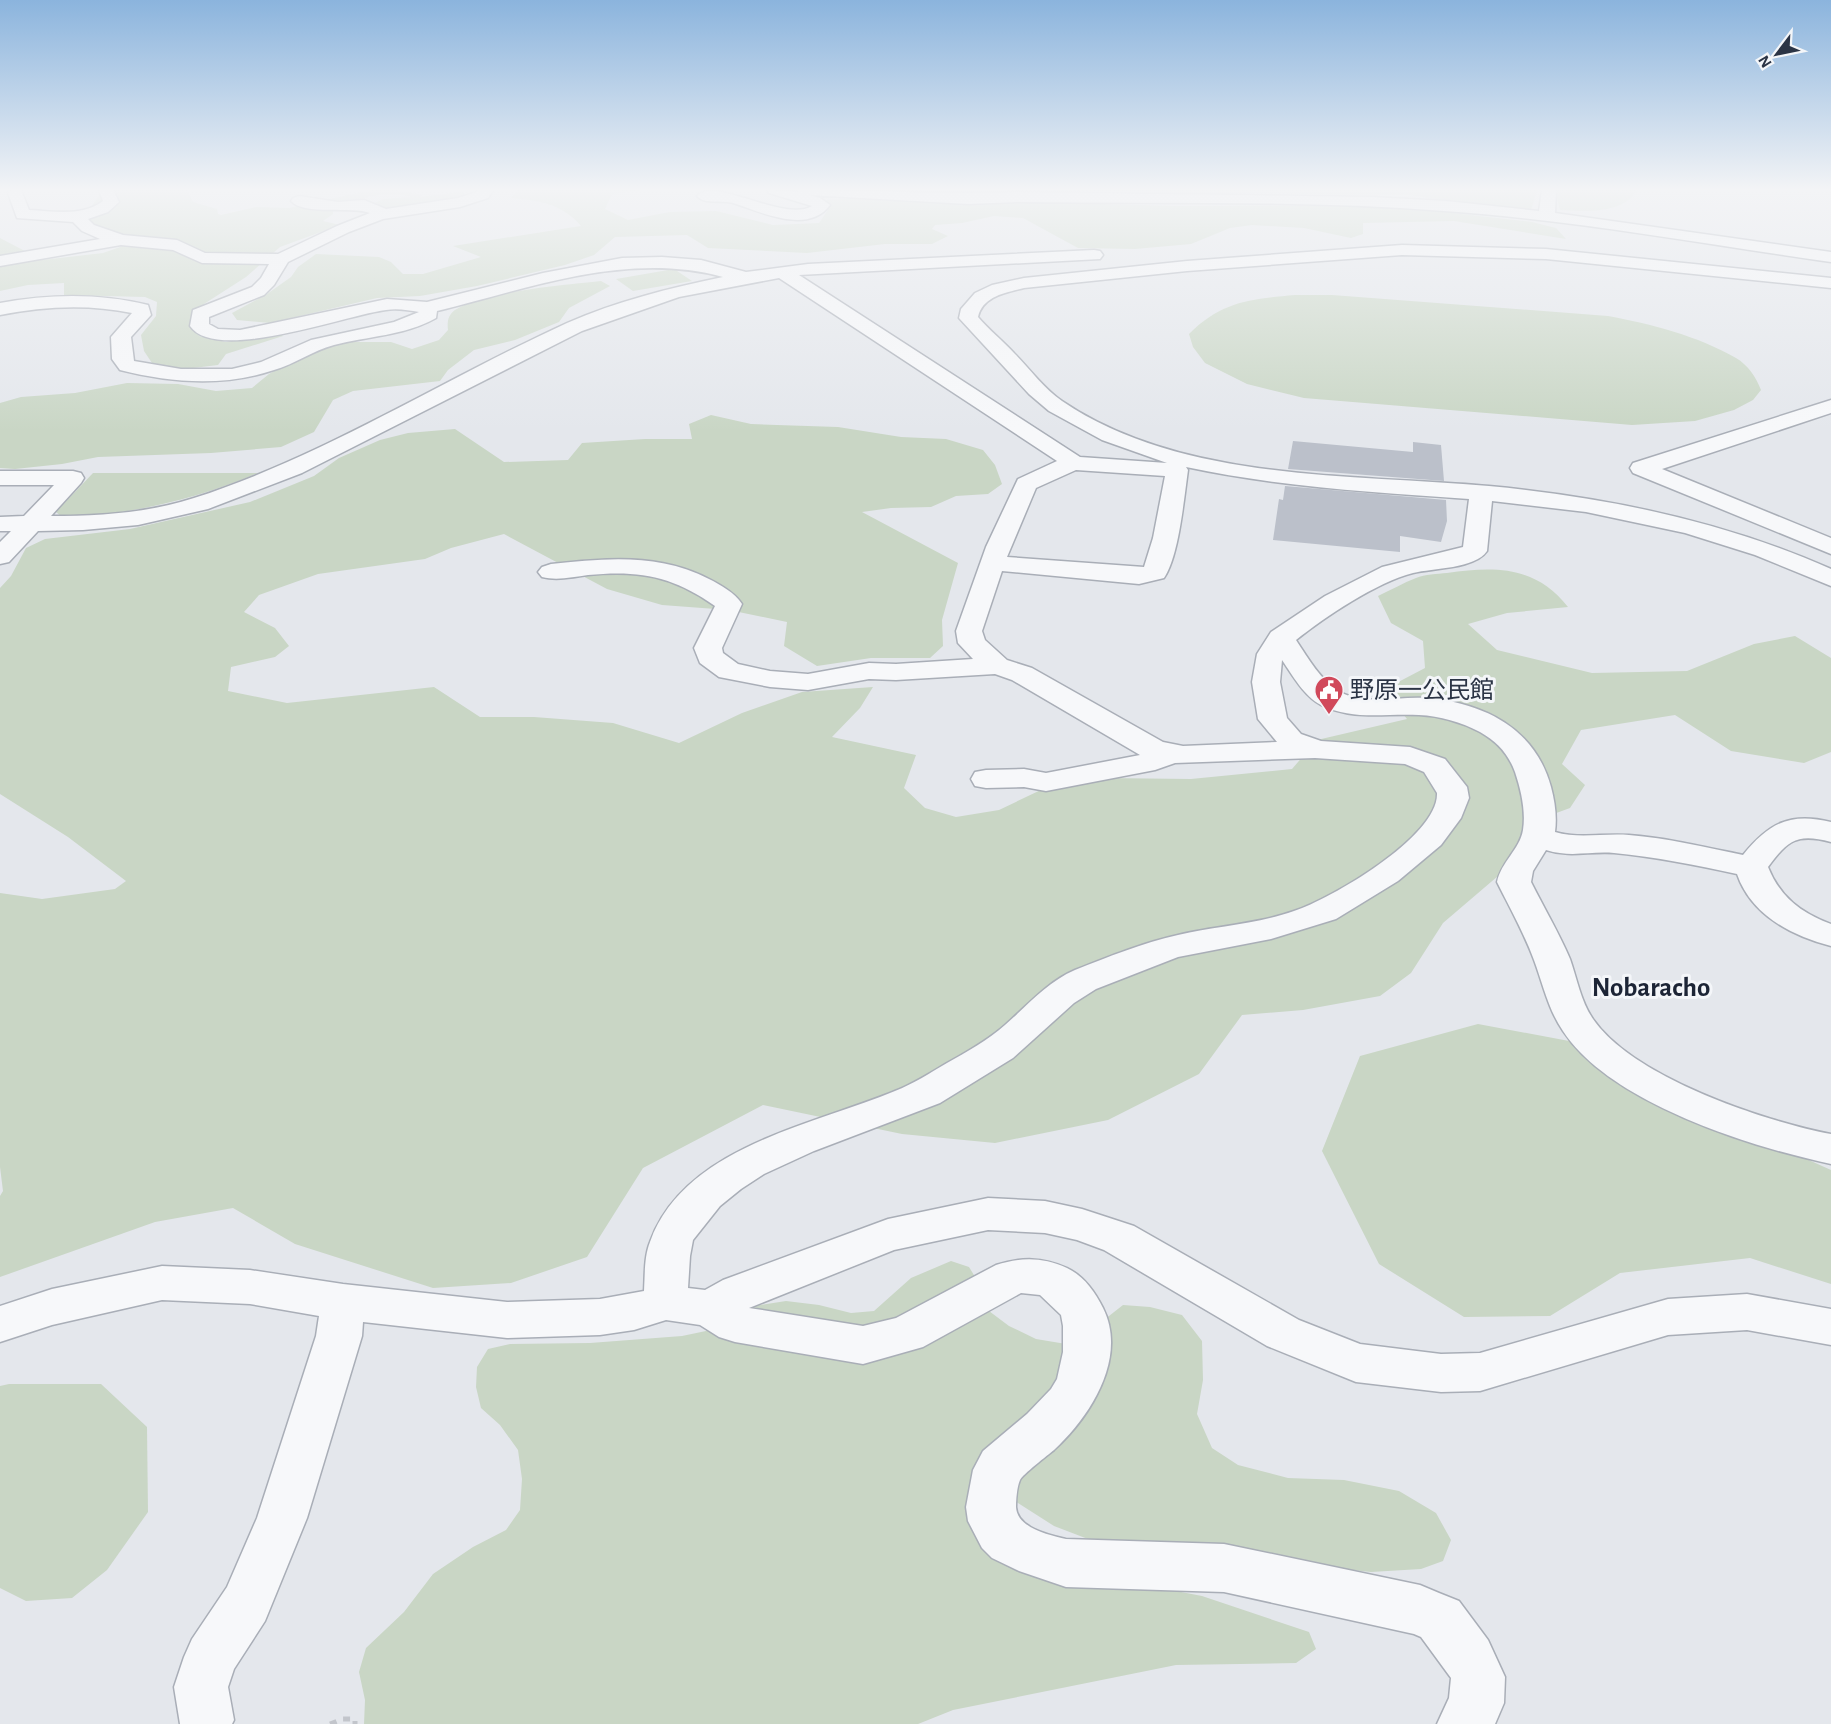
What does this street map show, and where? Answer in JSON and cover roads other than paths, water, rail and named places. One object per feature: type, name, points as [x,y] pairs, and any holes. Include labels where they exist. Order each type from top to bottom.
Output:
[{"type":"street","points":[[274,270],[258,291],[207,310],[198,319],[199,326],[204,331],[216,335],[240,336],[376,306],[404,304],[427,308],[580,270]]},
{"type":"street","points":[[724,270],[744,278]]},
{"type":"street","points":[[0,524],[84,523],[138,518],[200,504],[294,468],[575,327],[675,292],[744,278],[803,270]]},
{"type":"street","points":[[1148,270],[1024,283],[988,293],[977,299],[969,309],[968,318],[1054,405],[1112,436],[1182,465]]},
{"type":"street","points":[[1711,270],[1831,283]]},
{"type":"street","points":[[782,272],[1075,463]]},
{"type":"street","points":[[0,309],[50,302],[116,304],[141,309],[142,315],[120,337],[122,359],[127,366],[177,376],[209,378],[241,374],[304,349],[346,336],[405,326],[429,314],[427,308]]},
{"type":"street","points":[[1801,392],[1831,404]]},
{"type":"street","points":[[1824,538],[1641,468],[1831,404]]},
{"type":"street","points":[[997,666],[972,643],[969,631],[998,547],[1026,484],[1075,463],[1182,465],[1301,479],[1548,500],[1667,522],[1735,541],[1804,565],[1831,578]]},
{"type":"street","points":[[993,563],[1139,576],[1155,573],[1182,465]]},
{"type":"street","points":[[0,478],[73,478],[0,557]]},
{"type":"street","points":[[1313,750],[1281,732],[1269,706],[1266,689],[1267,665],[1269,657],[1281,638],[1389,572],[1435,561],[1460,559],[1475,551],[1481,494]]},
{"type":"street","points":[[551,572],[635,564],[663,569],[700,583],[729,604],[708,648],[710,657],[729,671],[770,679],[808,682],[869,671],[896,672],[997,666],[1022,674],[1137,743],[1169,754],[1313,750],[1390,754],[1421,758],[1446,775],[1454,794],[1451,810],[1436,832],[1404,862],[1323,913],[1245,933],[1173,947],[1076,983],[1008,1043],[916,1099],[743,1166],[712,1188],[690,1212],[672,1239],[668,1256],[688,1305],[735,1323],[863,1345],[907,1334],[1019,1275],[1045,1278],[1064,1288],[1084,1314],[1088,1339],[1084,1362],[1078,1383],[1061,1412],[999,1468],[989,1505],[993,1522],[1001,1534],[1018,1546],[1042,1557],[1066,1563],[1224,1568],[1420,1610],[1440,1618],[1469,1658],[1478,1677],[1476,1702],[1465,1724]]},
{"type":"street","points":[[1281,638],[1312,681],[1329,698],[1369,709],[1417,706],[1458,714],[1478,720],[1509,738],[1519,748],[1528,763],[1537,791],[1541,826],[1538,837],[1516,871],[1514,882],[1547,949],[1574,1020],[1599,1048],[1644,1080],[1688,1102],[1750,1128],[1831,1149]]},
{"type":"street","points":[[986,779],[1024,778],[1046,782],[1155,761],[1169,754]]},
{"type":"street","points":[[1751,867],[1776,836],[1795,827],[1806,826],[1831,832]]},
{"type":"street","points":[[1538,837],[1566,846],[1609,843],[1657,847],[1751,867]]},
{"type":"street","points":[[1751,867],[1759,888],[1787,914],[1806,926],[1831,935]]},
{"type":"street","points":[[0,1324],[52,1307],[162,1283],[250,1287],[343,1302],[507,1320],[600,1317],[688,1305],[739,1292],[888,1235],[988,1214],[1045,1217],[1082,1225],[1119,1238],[1283,1333],[1356,1364],[1441,1373],[1480,1372],[1668,1317],[1747,1312],[1831,1327]]},
{"type":"street","points":[[206,1720],[201,1687],[211,1656],[246,1604],[282,1518],[339,1336],[343,1302]]},
{"type":"place","name":"野原一公民館","points":[[1329,716]]},
{"type":"district","name":"Nobaracho","points":[[1651,987]]}]
